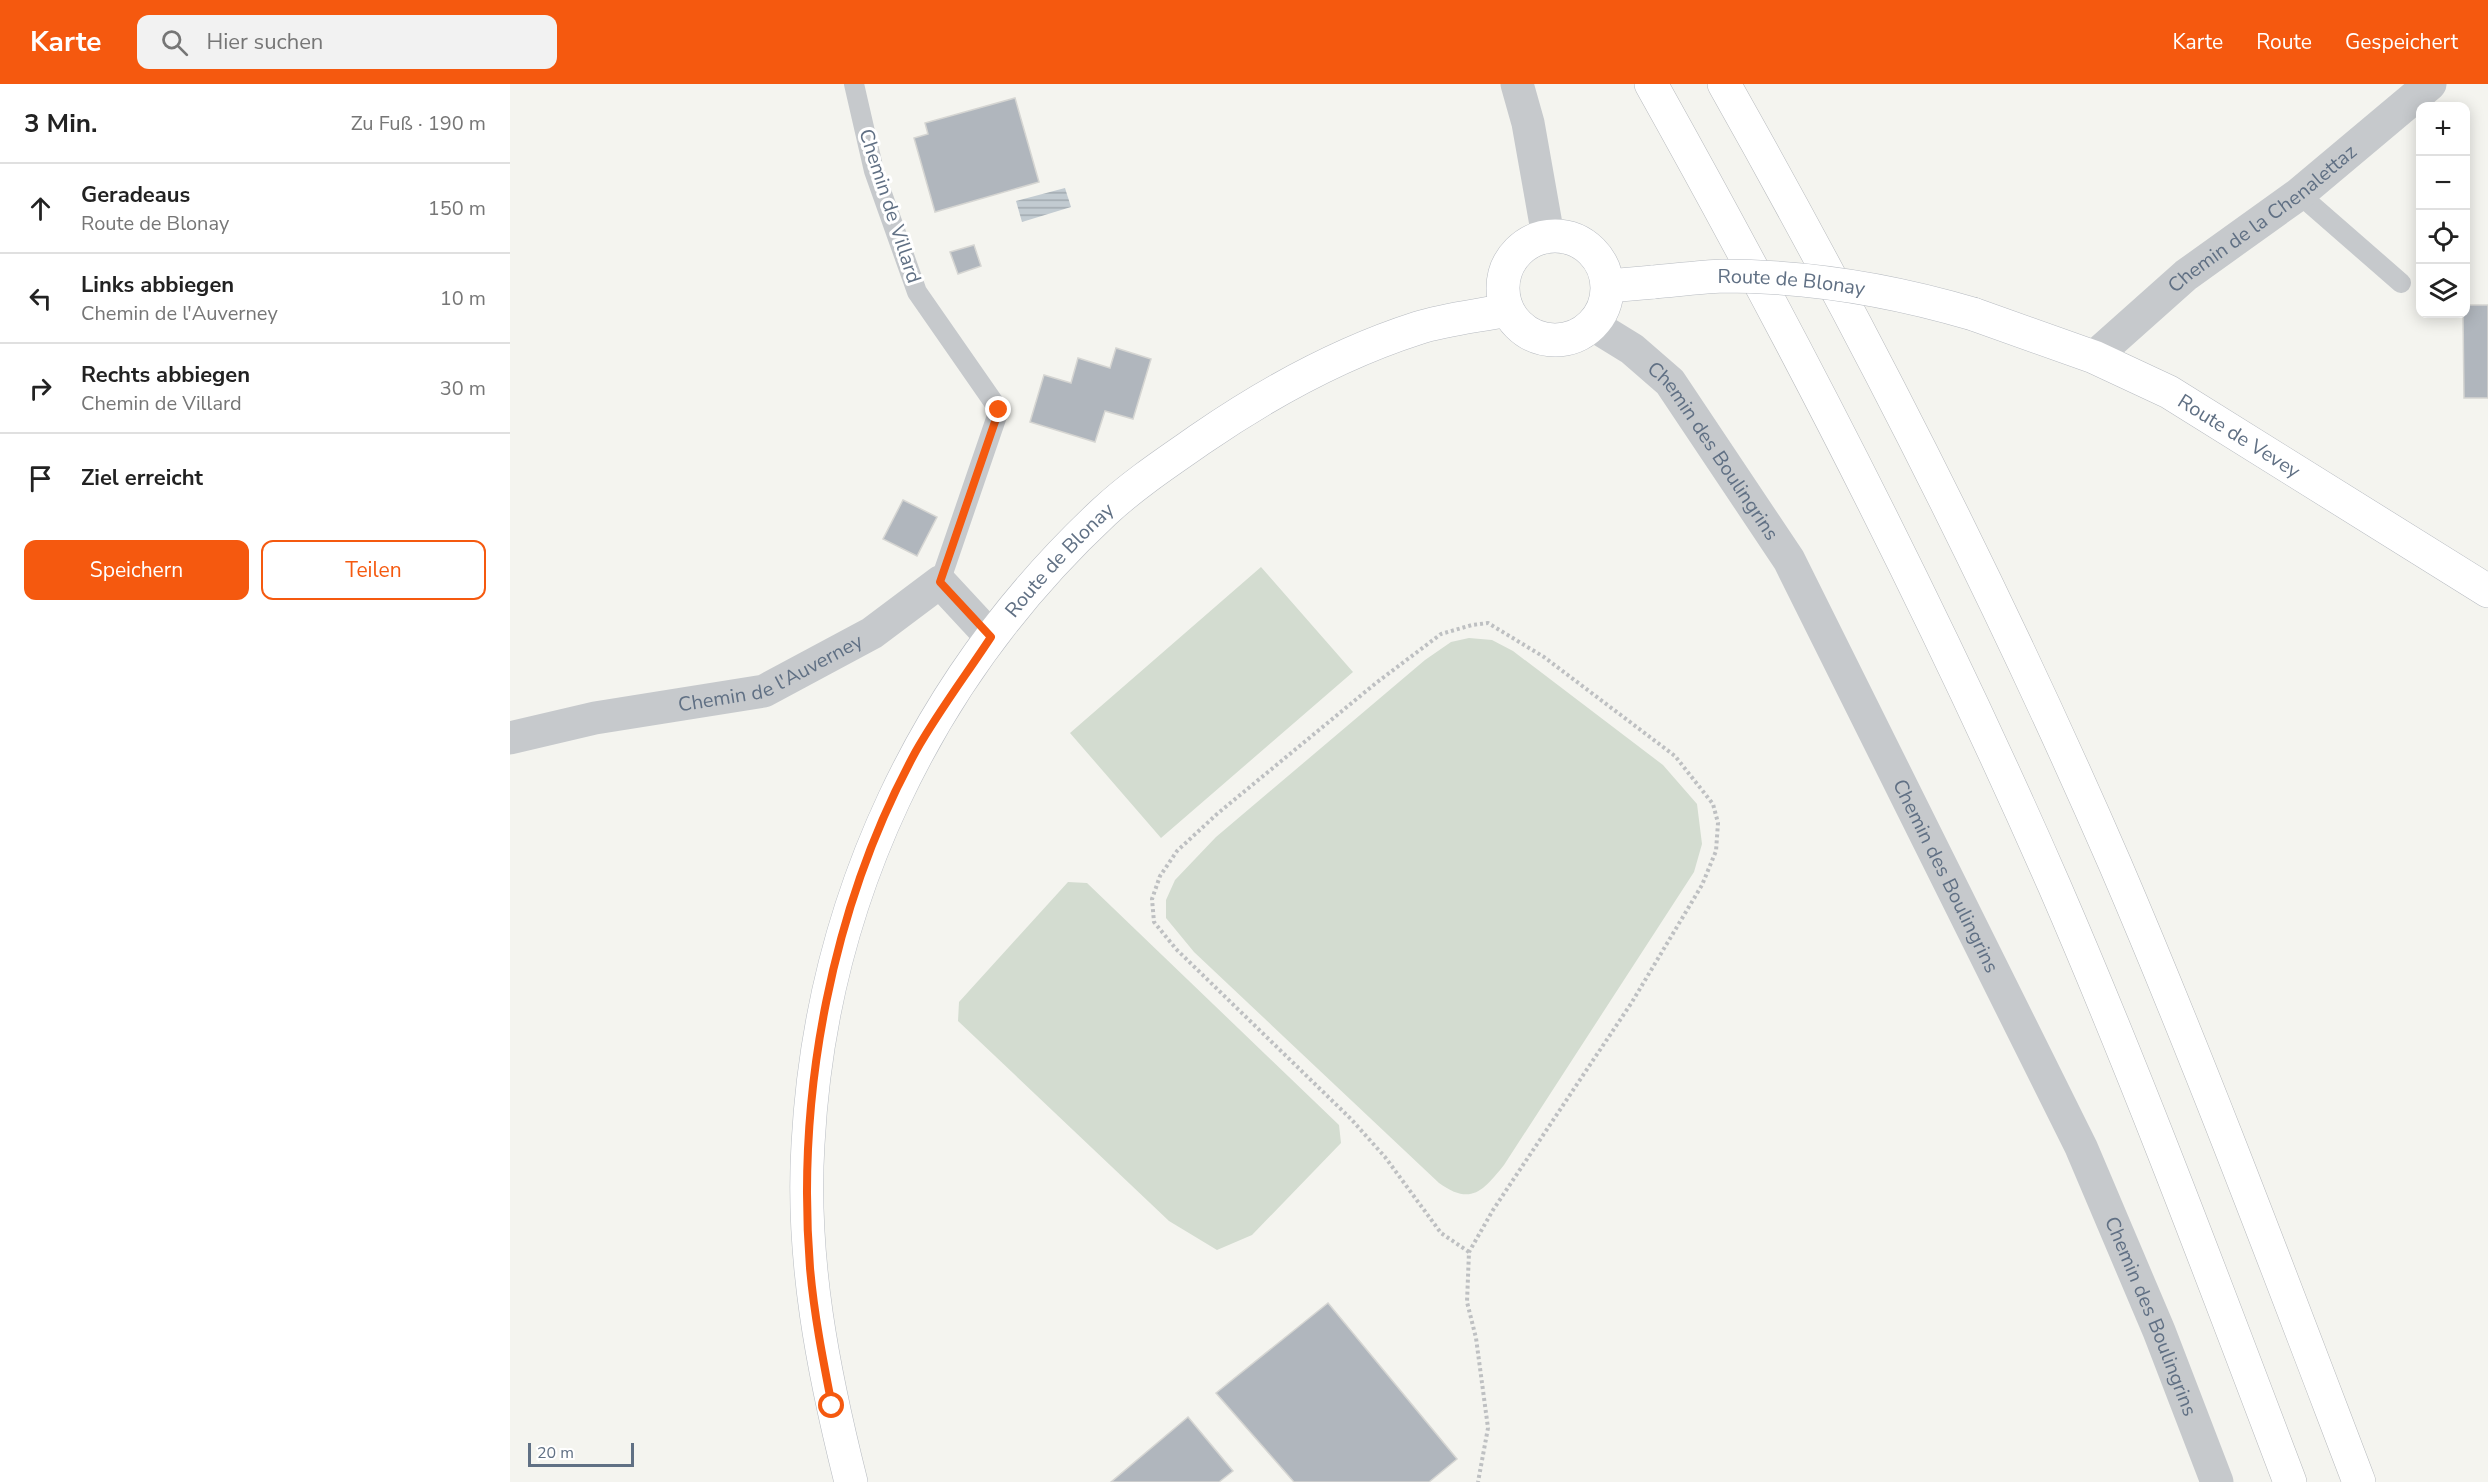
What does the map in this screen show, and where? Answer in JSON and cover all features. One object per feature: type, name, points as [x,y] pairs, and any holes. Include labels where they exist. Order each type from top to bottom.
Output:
[{"type":"main road","points":[[1651,84],[1801,357],[1963,685],[2054,885],[2121,1044],[2290,1482]]},
{"type":"main road","points":[[1724,84],[1860,331],[2032,682],[2114,863],[2183,1029],[2359,1482]]},
{"type":"main road","points":[[1548,236],[1576,240],[1589,248],[1605,272],[1608,286],[1604,307],[1593,324],[1568,339],[1554,341],[1526,332],[1507,310],[1502,291],[1505,272],[1515,255],[1530,242],[1548,236]]},
{"type":"main road","name":"Route de Blonay","points":[[1608,286],[1722,276],[1795,279],[1913,297],[1973,314]]},
{"type":"main road","name":"Route de Blonay","points":[[851,1482],[823,1361],[810,1268],[807,1146],[819,1040],[850,907],[882,823],[916,750],[991,637],[1038,580],[1106,510],[1171,460],[1228,420],[1297,378],[1365,347],[1421,326],[1507,310]]},
{"type":"main road","name":"Route de Vevey","points":[[1973,314],[2094,357],[2169,392],[2488,591]]},
{"type":"street","points":[[1517,84],[1528,123],[1548,236]]},
{"type":"street","name":"Chemin de la Chenalettaz","points":[[2094,357],[2186,274],[2299,194],[2430,84]]},
{"type":"street","name":"Chemin des Boulingrins","points":[[1593,324],[1632,349],[1670,382],[1789,560],[2081,1147],[2159,1331],[2217,1482]]},
{"type":"street","points":[[940,582],[991,637]]},
{"type":"street","name":"Chemin de l'Auverney","points":[[510,738],[595,718],[764,691],[872,633],[940,582]]},
{"type":"lane","name":"Chemin de Villard","points":[[854,84],[874,171],[917,292],[999,410],[940,582]]},
{"type":"lane","points":[[2299,194],[2402,284]]},
{"type":"path","points":[[1470,1252],[1441,1233],[1385,1157],[1351,1119],[1176,948],[1154,922],[1152,898],[1160,876],[1177,851],[1217,814],[1376,683],[1441,634],[1488,623],[1544,657],[1675,756],[1713,804],[1718,823],[1716,851],[1702,885],[1665,950],[1493,1210],[1470,1252],[1467,1302],[1476,1338],[1488,1428],[1478,1482]]},
{"type":"shaded area","points":[[1065,188],[1071,207],[1022,222],[1016,201]]},
{"type":"shaded area","points":[[1261,567],[1353,672],[1161,838],[1070,733]]},
{"type":"shaded area","points":[[1469,638],[1492,640],[1513,651],[1663,765],[1697,804],[1702,844],[1694,872],[1504,1165],[1483,1188],[1476,1192],[1460,1194],[1439,1183],[1194,952],[1166,918],[1166,900],[1175,880],[1216,837],[1425,660],[1451,642]]},
{"type":"shaded area","points":[[1068,882],[1087,883],[1339,1125],[1341,1143],[1252,1235],[1217,1250],[1169,1221],[958,1021],[959,1002]]},
{"type":"building","points":[[1015,98],[1039,182],[935,212],[914,138],[928,134],[925,123]]},
{"type":"building","points":[[974,245],[981,266],[958,274],[950,252]]},
{"type":"building","points":[[2470,305],[2488,305],[2488,398],[2464,398],[2463,318],[2470,318]]},
{"type":"building","points":[[1116,348],[1151,359],[1133,419],[1105,411],[1095,442],[1030,422],[1044,375],[1071,383],[1078,358],[1110,368]]},
{"type":"building","points":[[903,500],[937,517],[917,556],[883,539]]},
{"type":"building","points":[[1328,1303],[1457,1459],[1429,1482],[1294,1482],[1216,1393]]},
{"type":"building","points":[[1188,1417],[1233,1471],[1219,1482],[1111,1482]]},
{"type":"route","points":[[832,1406],[819,1338],[810,1268],[807,1199],[807,1146],[819,1040],[850,907],[882,823],[916,750],[991,637],[940,582],[999,410]]}]
